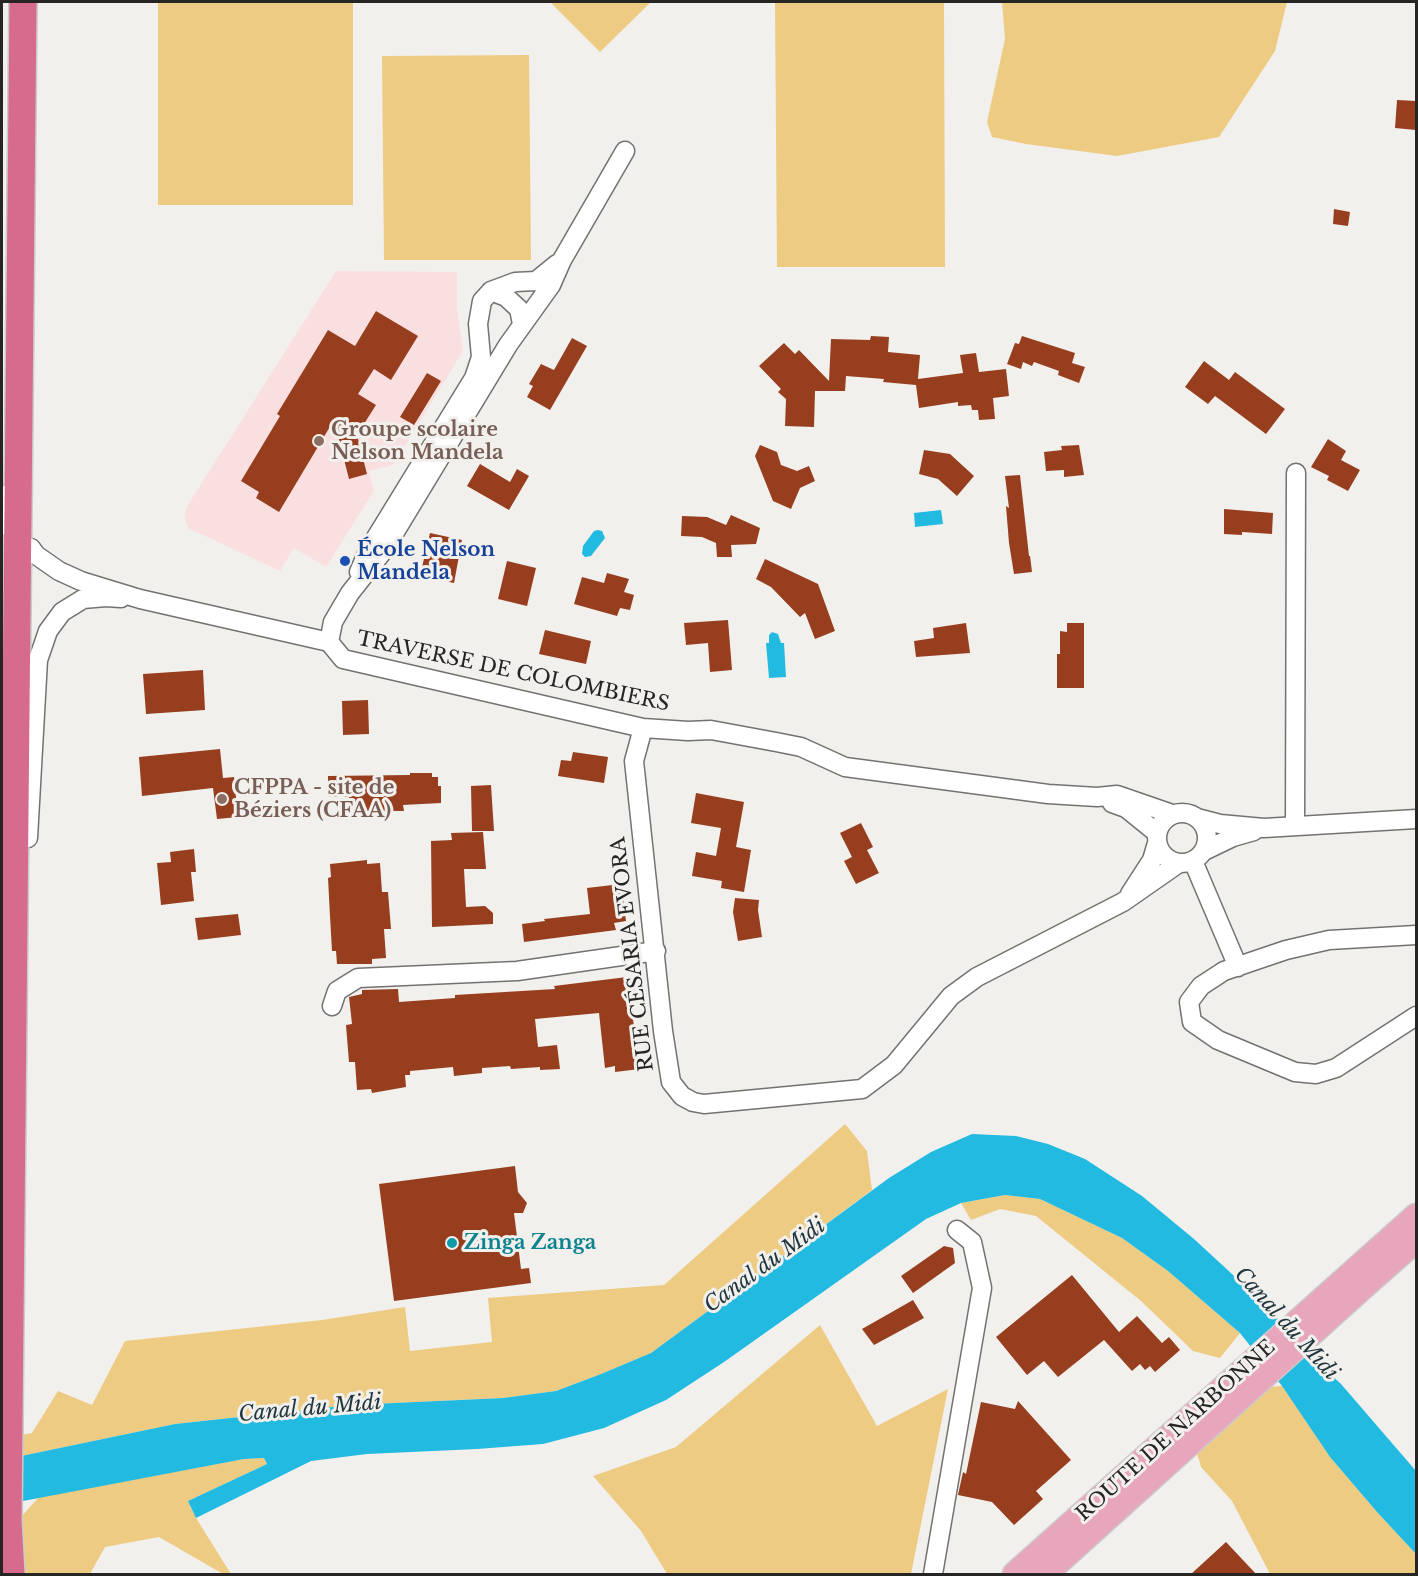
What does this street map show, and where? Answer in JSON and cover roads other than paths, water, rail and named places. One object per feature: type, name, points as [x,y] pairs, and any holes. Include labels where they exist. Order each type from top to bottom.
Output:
[{"type":"highway","points":[[15,1421],[10,598],[20,330],[23,2]]},
{"type":"highway","points":[[11,1575],[28,838],[34,2]]},
{"type":"highway","points":[[2,1552],[14,1520]]},
{"type":"highway","points":[[14,1520],[22,1575]]},
{"type":"main road","name":"ROUTE DE NARBONNE","points":[[1045,1575],[1245,1382],[1316,1317],[1416,1216]]},
{"type":"main road","name":"ROUTE DE NARBONNE","points":[[1316,1317],[1416,1240]]},
{"type":"main road","name":"ROUTE DE NARBONNE","points":[[1015,1575],[1245,1382]]},
{"type":"street","points":[[329,642],[333,621],[350,593],[384,550],[522,324],[551,285],[562,260],[625,151]]},
{"type":"street","points":[[350,593],[369,549],[474,378],[481,357],[478,324],[482,301],[491,291],[515,282],[536,280],[562,260]]},
{"type":"street","points":[[491,291],[506,297],[519,309],[522,324]]},
{"type":"street","points":[[2,525],[7,511],[20,330]]},
{"type":"street","points":[[1295,826],[1296,473]]},
{"type":"street","name":"TRAVERSE DE COLOMBIERS","points":[[31,548],[36,555],[59,571],[81,580],[140,599],[329,642],[343,659],[643,728],[711,730],[801,747],[845,767],[1026,791],[1096,797],[1117,795],[1172,814]]},
{"type":"street","name":"TRAVERSE DE COLOMBIERS","points":[[28,838],[38,660],[48,631],[62,612],[83,599],[106,597],[140,599]]},
{"type":"street","name":"RUE CÉSARIA EVORA","points":[[643,728],[634,761],[670,1082],[682,1096],[693,1102],[704,1104],[862,1089],[894,1065],[951,996],[977,977],[1123,902],[1192,858],[1233,837],[1264,828]]},
{"type":"street","name":"TRAVERSE DE COLOMBIERS","points":[[1096,797],[1126,808],[1157,838]]},
{"type":"street","points":[[1192,858],[1165,856],[1157,838],[1165,819],[1172,814],[1189,814],[1220,824],[1264,828],[1416,819]]},
{"type":"street","points":[[1192,858],[1207,837],[1202,823],[1197,818]]},
{"type":"street","name":"RUE CÉSARIA EVORA","points":[[1123,902],[1152,860],[1157,838]]},
{"type":"street","points":[[1192,858],[1238,967]]},
{"type":"street","points":[[1416,935],[1329,940],[1286,950],[1224,971],[1201,986],[1189,1002],[1192,1022],[1218,1040],[1295,1072],[1316,1074],[1336,1068],[1416,1016]]},
{"type":"street","points":[[332,1006],[337,991],[358,978],[517,971],[656,951]]},
{"type":"street","points":[[933,1575],[982,1288],[972,1242],[957,1230]]},
{"type":"water","points":[[941,510],[943,524],[915,527],[914,513]]},
{"type":"water","points":[[594,531],[602,531],[605,538],[591,556],[585,557],[582,554],[583,546]]},
{"type":"water","points":[[772,632],[778,634],[781,643],[784,643],[786,677],[769,678],[766,643],[769,643],[769,635]]},
{"type":"water","points":[[972,1134],[1016,1136],[1048,1144],[1085,1159],[1142,1196],[1194,1239],[1270,1309],[1317,1362],[1341,1384],[1416,1471],[1416,1554],[1330,1457],[1282,1386],[1240,1333],[1168,1271],[1122,1238],[1040,1199],[1005,1195],[961,1203],[926,1219],[724,1362],[666,1400],[604,1428],[543,1444],[367,1454],[311,1461],[196,1518],[188,1501],[267,1464],[264,1458],[244,1459],[2,1505],[2,1460],[175,1424],[351,1405],[503,1398],[556,1391],[601,1374],[651,1353],[889,1178],[931,1152]]},
{"type":"place","name":"Groupe scolaire Nelson Mandela","points":[[319,441]]},
{"type":"place","name":"École Nelson Mandela","points":[[345,561]]},
{"type":"place","name":"CFPPA - site de Béziers (CFAA)","points":[[222,799]]},
{"type":"place","name":"Zinga Zanga","points":[[452,1243]]},
{"type":"water label","name":"Canal du Midi","points":[[765,1266]]},
{"type":"water label","name":"Canal du Midi","points":[[1286,1324]]},
{"type":"water label","name":"Canal du Midi","points":[[310,1409]]}]
